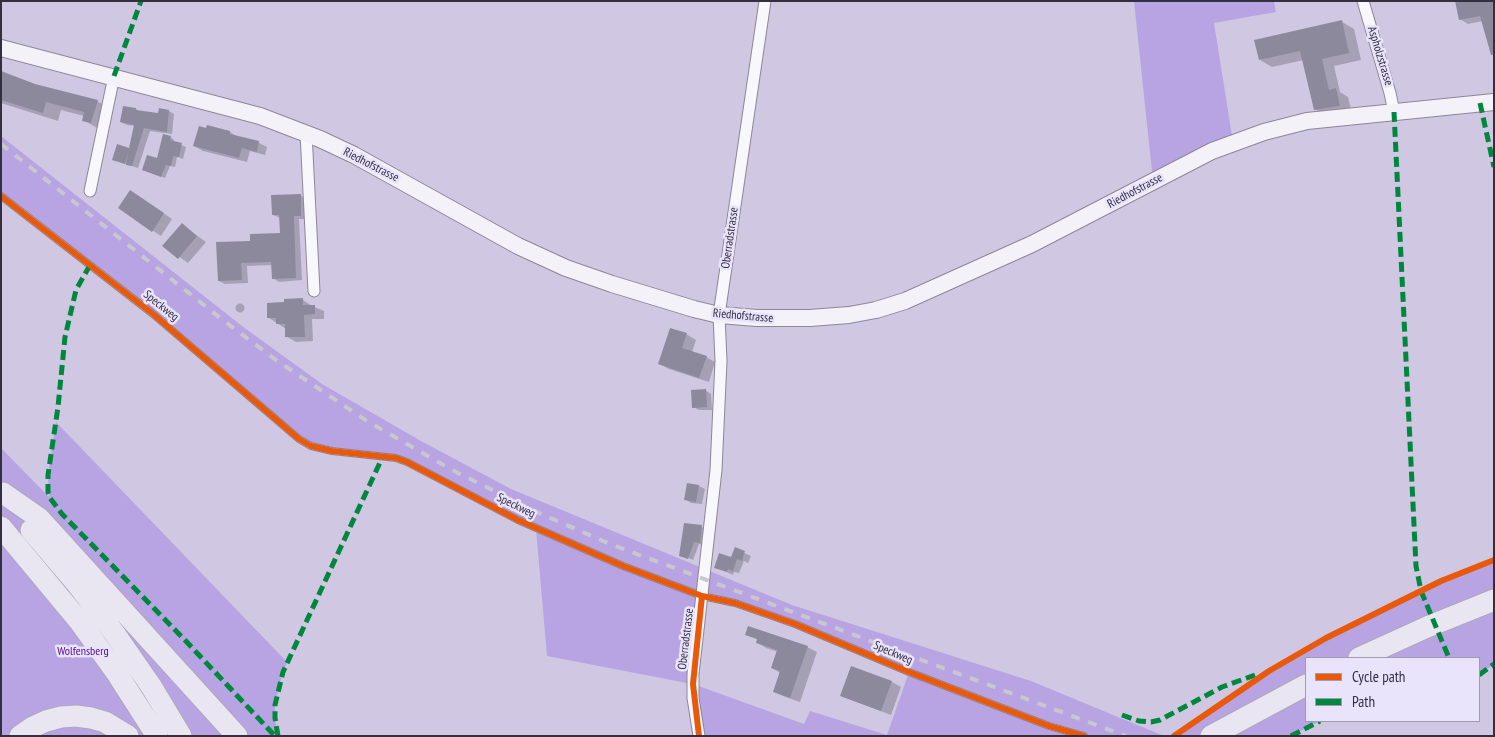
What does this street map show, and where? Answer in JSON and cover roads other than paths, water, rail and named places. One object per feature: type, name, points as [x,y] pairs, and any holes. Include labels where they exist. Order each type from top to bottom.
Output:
[{"type":"highway","points":[[2,492],[115,634],[151,686],[181,736]]},
{"type":"highway","points":[[2,492],[39,518],[236,736]]},
{"type":"highway","points":[[1,527],[80,622],[116,672],[157,736]]},
{"type":"highway","points":[[1361,657],[1427,627],[1494,600]]},
{"type":"highway","points":[[1376,657],[1494,607]]},
{"type":"highway","points":[[1211,736],[1305,685]]},
{"type":"highway","points":[[1228,736],[1305,693]]},
{"type":"highway","points":[[20,736],[40,723],[69,716],[105,722],[128,736]]},
{"type":"street","name":"Oberradstrasse","points":[[699,736],[693,684],[717,460],[721,361],[719,315],[765,1]]},
{"type":"street","name":"Aspholzstrasse","points":[[1363,1],[1394,112]]},
{"type":"street","name":"Riedhofstrasse","points":[[1,48],[114,76],[260,116],[306,133],[375,166],[504,239],[546,260],[612,284],[694,310],[719,315],[757,318],[823,318],[862,313],[890,306],[1018,251],[1191,162],[1238,140],[1272,129],[1307,121],[1494,102]]},
{"type":"street","points":[[90,191],[114,76]]},
{"type":"street","points":[[306,133],[314,291]]},
{"type":"lane","name":"Speckweg","points":[[1,196],[159,319],[305,443],[322,450],[383,456],[407,462],[536,528],[623,566],[702,596],[735,603],[795,624],[909,672],[1049,726],[1084,736]]},
{"type":"railway","points":[[1,144],[276,360],[367,421],[452,470],[539,513],[610,544],[1126,736]]},
{"type":"park label","name":"Wolfensberg","points":[[83,652]]}]
